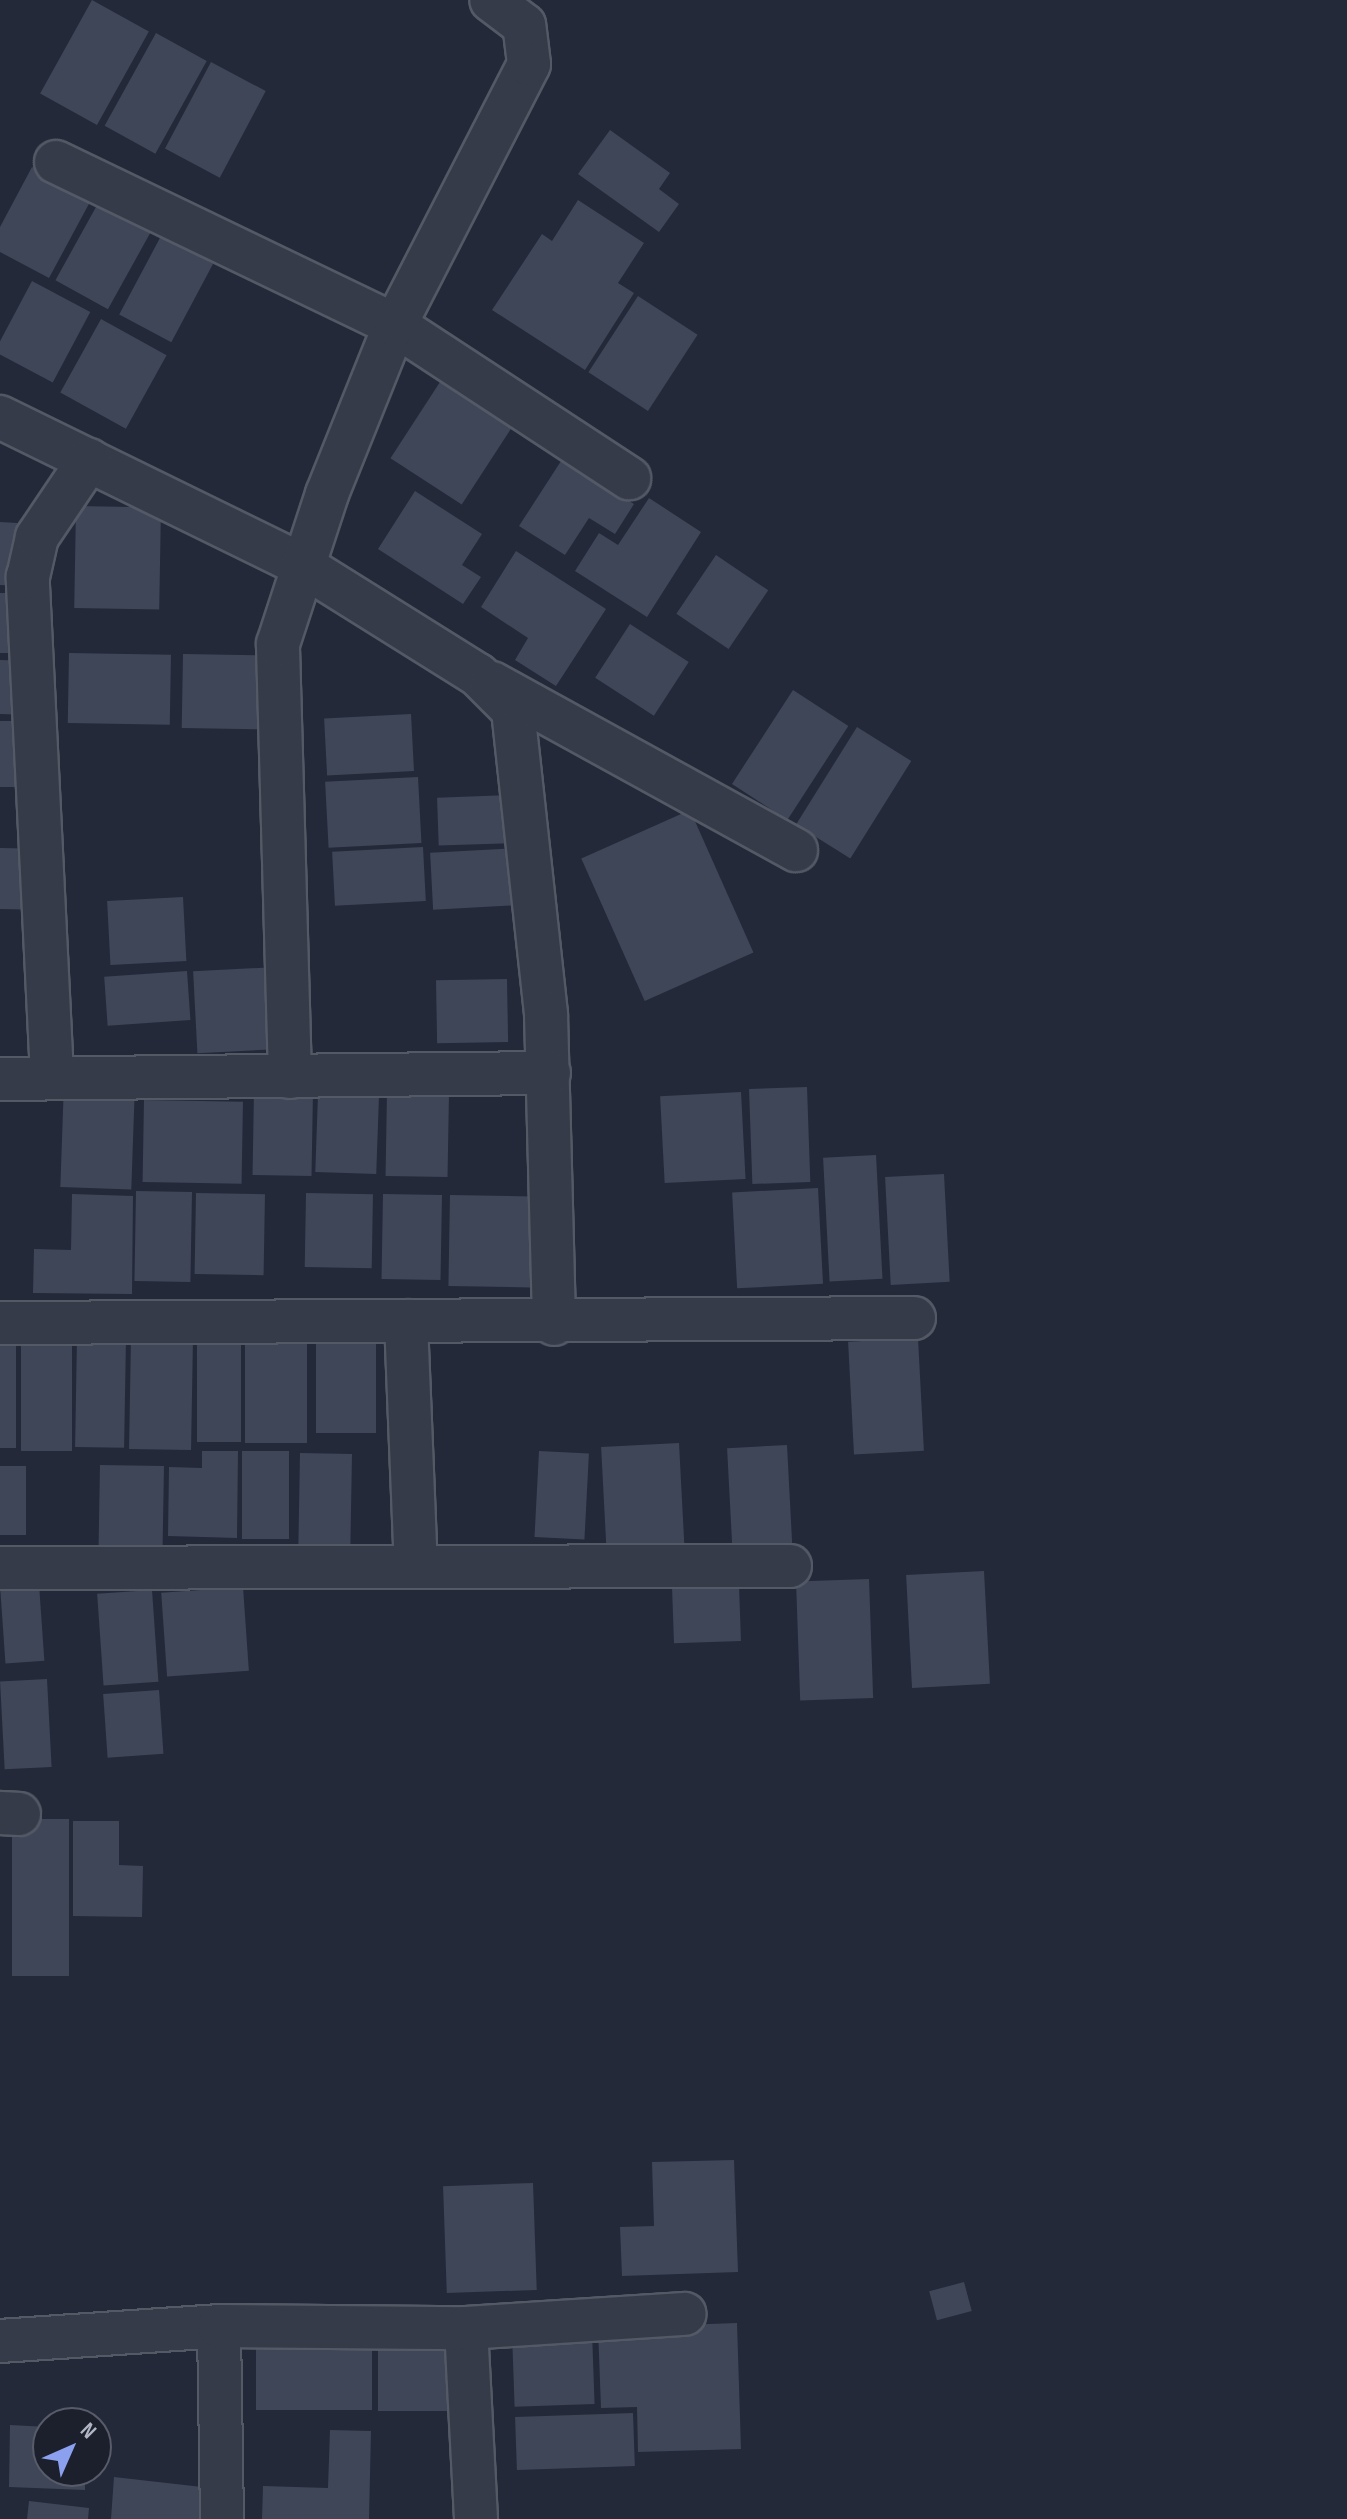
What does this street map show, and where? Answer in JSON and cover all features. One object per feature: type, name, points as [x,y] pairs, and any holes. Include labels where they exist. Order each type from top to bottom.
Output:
[{"type":"street","points":[[290,1077],[278,644],[302,565],[395,325],[529,64],[524,25],[491,0]]},
{"type":"street","points":[[56,162],[395,325],[629,478]]},
{"type":"street","points":[[0,417],[302,565],[478,675],[796,850]]},
{"type":"street","points":[[52,1076],[28,577],[37,537],[89,460]]},
{"type":"street","points":[[478,675],[513,710],[522,754],[549,1073],[554,1324]]},
{"type":"street","points":[[0,1079],[52,1076],[290,1077],[549,1073]]},
{"type":"street","points":[[0,1323],[406,1321],[554,1324],[914,1318]]},
{"type":"street","points":[[406,1321],[416,1565]]},
{"type":"street","points":[[0,1568],[790,1566]]},
{"type":"street","points":[[0,2341],[219,2326],[466,2328],[685,2314]]},
{"type":"street","points":[[219,2326],[222,2519]]},
{"type":"street","points":[[466,2328],[476,2519]]},
{"type":"building","points":[[92,0],[149,32],[97,125],[40,94]]},
{"type":"building","points":[[156,33],[207,61],[155,154],[105,126]]},
{"type":"building","points":[[211,62],[266,91],[220,178],[165,149]]},
{"type":"building","points":[[610,130],[670,173],[659,189],[679,204],[659,232],[578,174]]},
{"type":"building","points":[[32,167],[91,200],[49,278],[0,252],[0,227]]},
{"type":"building","points":[[101,198],[153,227],[108,309],[55,280]]},
{"type":"building","points":[[578,200],[644,243],[618,283],[634,293],[585,370],[492,310],[542,234],[552,241]]},
{"type":"building","points":[[161,236],[213,264],[171,342],[119,315]]},
{"type":"building","points":[[32,281],[90,312],[53,383],[0,355],[0,341]]},
{"type":"building","points":[[638,296],[698,335],[648,411],[588,372]]},
{"type":"building","points":[[101,319],[167,355],[126,429],[60,392]]},
{"type":"building","points":[[440,382],[511,428],[462,505],[390,458]]},
{"type":"building","points":[[563,458],[634,504],[615,534],[589,518],[565,555],[519,526]]},
{"type":"building","points":[[415,491],[482,534],[462,565],[481,577],[463,604],[378,549]]},
{"type":"building","points":[[649,498],[701,532],[647,617],[575,571],[599,533],[618,545]]},
{"type":"building","points":[[76,506],[161,507],[159,609],[74,608]]},
{"type":"building","points":[[0,522],[17,523],[14,586],[0,585]]},
{"type":"building","points":[[516,551],[606,609],[556,686],[515,660],[528,638],[481,607]]},
{"type":"building","points":[[716,555],[768,590],[729,649],[676,614]]},
{"type":"building","points":[[0,593],[18,593],[18,653],[0,653]]},
{"type":"building","points":[[630,624],[689,662],[654,716],[595,678]]},
{"type":"building","points":[[69,653],[171,655],[170,725],[68,723]]},
{"type":"building","points":[[183,654],[259,655],[258,729],[182,728]]},
{"type":"building","points":[[0,660],[24,661],[22,715],[0,714]]},
{"type":"building","points":[[793,690],[848,726],[787,820],[732,784]]},
{"type":"building","points":[[411,714],[414,771],[327,775],[324,719]]},
{"type":"building","points":[[0,721],[29,721],[29,787],[0,787]]},
{"type":"building","points":[[857,727],[911,761],[850,858],[796,825]]},
{"type":"building","points":[[418,777],[421,843],[329,848],[325,782]]},
{"type":"building","points":[[513,795],[515,843],[439,846],[437,798]]},
{"type":"building","points":[[690,810],[753,953],[645,1001],[581,858]]},
{"type":"building","points":[[423,847],[426,901],[335,906],[332,852]]},
{"type":"building","points":[[0,848],[40,849],[39,910],[0,909]]},
{"type":"building","points":[[520,848],[523,905],[433,910],[430,853]]},
{"type":"building","points":[[183,897],[186,961],[110,965],[107,901]]},
{"type":"building","points":[[276,967],[280,1049],[197,1053],[193,971]]},
{"type":"building","points":[[187,971],[190,1020],[108,1026],[104,977]]},
{"type":"building","points":[[507,979],[508,1042],[437,1043],[436,980]]},
{"type":"building","points":[[64,1082],[135,1084],[131,1189],[60,1187]]},
{"type":"building","points":[[807,1087],[810,1182],[752,1184],[749,1089]]},
{"type":"building","points":[[254,1090],[313,1091],[312,1176],[253,1175]]},
{"type":"building","points":[[387,1092],[449,1093],[448,1177],[386,1176]]},
{"type":"building","points":[[741,1092],[746,1179],[665,1183],[660,1096]]},
{"type":"building","points":[[318,1094],[379,1096],[376,1174],[315,1172]]},
{"type":"building","points":[[144,1100],[243,1102],[242,1184],[143,1182]]},
{"type":"building","points":[[876,1155],[882,1279],[830,1282],[823,1158]]},
{"type":"building","points":[[944,1174],[950,1282],[891,1285],[885,1177]]},
{"type":"building","points":[[818,1188],[823,1284],[737,1288],[732,1193]]},
{"type":"building","points":[[136,1191],[192,1192],[190,1282],[134,1281]]},
{"type":"building","points":[[196,1193],[265,1194],[264,1275],[195,1274]]},
{"type":"building","points":[[306,1193],[373,1194],[372,1268],[305,1267]]},
{"type":"building","points":[[72,1194],[133,1196],[132,1294],[33,1293],[34,1249],[71,1250]]},
{"type":"building","points":[[383,1194],[442,1195],[441,1280],[382,1279]]},
{"type":"building","points":[[450,1195],[532,1196],[530,1287],[448,1286]]},
{"type":"building","points":[[77,1337],[126,1338],[124,1448],[75,1447]]},
{"type":"building","points":[[131,1337],[193,1338],[191,1450],[129,1449]]},
{"type":"building","points":[[197,1338],[241,1338],[241,1442],[197,1442]]},
{"type":"building","points":[[245,1338],[307,1338],[307,1443],[245,1443]]},
{"type":"building","points":[[918,1338],[924,1451],[854,1455],[848,1342]]},
{"type":"building","points":[[316,1342],[376,1342],[376,1433],[316,1433]]},
{"type":"building","points":[[0,1346],[16,1346],[16,1448],[0,1448]]},
{"type":"building","points":[[21,1346],[72,1346],[72,1451],[21,1451]]},
{"type":"building","points":[[679,1443],[684,1544],[606,1548],[601,1447]]},
{"type":"building","points":[[787,1445],[792,1547],[732,1550],[727,1448]]},
{"type":"building","points":[[202,1451],[238,1451],[237,1538],[168,1536],[169,1467],[202,1468]]},
{"type":"building","points":[[242,1451],[289,1451],[289,1539],[242,1539]]},
{"type":"building","points":[[539,1451],[589,1454],[584,1539],[534,1537]]},
{"type":"building","points":[[300,1453],[352,1454],[350,1545],[298,1544]]},
{"type":"building","points":[[100,1465],[164,1466],[163,1548],[99,1547]]},
{"type":"building","points":[[0,1466],[26,1466],[26,1535],[0,1535]]},
{"type":"building","points":[[984,1571],[990,1684],[912,1688],[906,1575]]},
{"type":"building","points":[[869,1579],[873,1698],[800,1700],[796,1582]]},
{"type":"building","points":[[39,1584],[44,1661],[5,1664],[0,1587]]},
{"type":"building","points":[[739,1585],[741,1641],[674,1643],[672,1587]]},
{"type":"building","points":[[243,1587],[249,1671],[167,1677],[161,1593]]},
{"type":"building","points":[[152,1590],[158,1682],[104,1686],[97,1594]]},
{"type":"building","points":[[47,1679],[52,1767],[5,1769],[0,1681]]},
{"type":"building","points":[[159,1690],[163,1754],[108,1758],[103,1694]]},
{"type":"building","points":[[12,1819],[69,1819],[69,1976],[12,1976]]},
{"type":"building","points":[[73,1821],[119,1821],[119,1865],[143,1866],[142,1917],[73,1916]]},
{"type":"building","points":[[734,2160],[738,2272],[622,2276],[620,2227],[654,2226],[652,2162]]},
{"type":"building","points":[[533,2183],[537,2290],[447,2293],[443,2186]]},
{"type":"building","points":[[964,2282],[972,2311],[937,2320],[929,2291]]},
{"type":"building","points":[[737,2323],[741,2449],[638,2452],[637,2407],[601,2408],[598,2328]]},
{"type":"building","points":[[592,2331],[595,2404],[515,2407],[512,2334]]},
{"type":"building","points":[[378,2338],[456,2338],[456,2411],[378,2411]]},
{"type":"building","points":[[256,2339],[372,2339],[372,2410],[256,2410]]},
{"type":"building","points":[[633,2413],[635,2466],[517,2470],[515,2417]]},
{"type":"building","points":[[10,2425],[32,2426],[32,2487],[85,2487],[85,2490],[9,2487]]},
{"type":"building","points":[[330,2430],[371,2431],[369,2519],[262,2519],[263,2486],[328,2488]]},
{"type":"building","points":[[114,2477],[202,2487],[199,2519],[111,2519]]},
{"type":"building","points":[[29,2501],[89,2508],[88,2519],[27,2519]]}]
